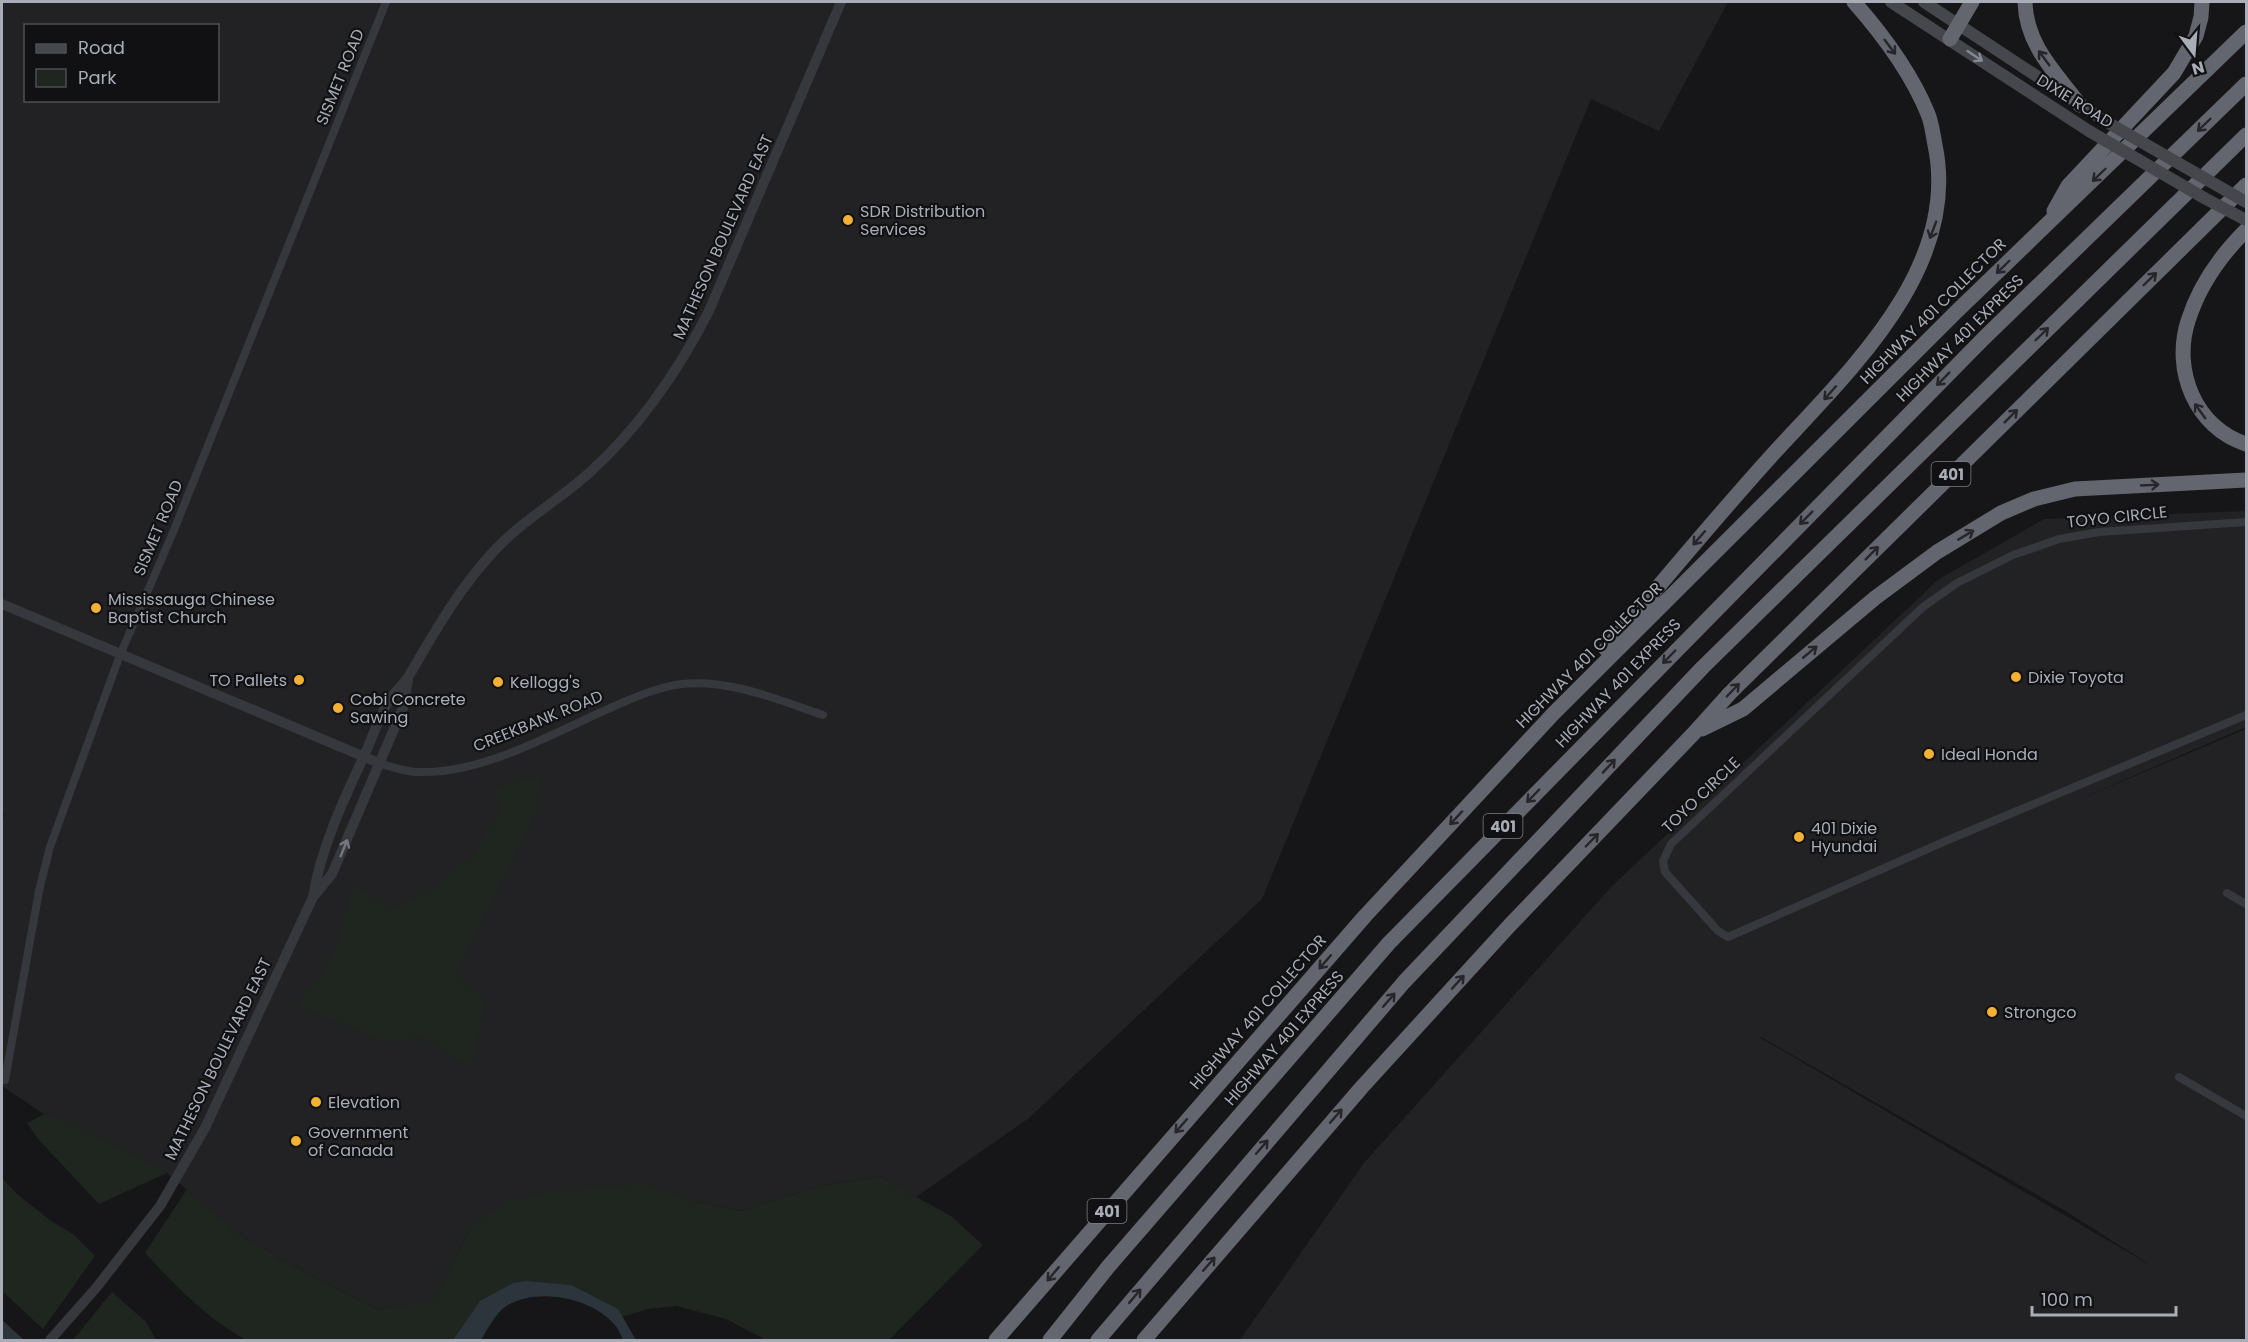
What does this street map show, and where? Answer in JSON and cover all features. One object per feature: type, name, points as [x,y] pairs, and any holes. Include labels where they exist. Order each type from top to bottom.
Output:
[{"type":"highway","points":[[1553,714],[1685,554],[1864,355],[1912,283],[1937,220],[1940,166],[1936,146],[1929,116],[1906,68],[1854,2]]},
{"type":"highway","points":[[1950,39],[1972,2]]},
{"type":"highway","points":[[2025,2],[2028,28],[2036,46],[2080,105]]},
{"type":"highway","points":[[2045,227],[2068,186],[2174,73],[2196,36],[2202,2]]},
{"type":"highway","name":"HIGHWAY 401 COLLECTOR","points":[[996,1341],[1365,916],[1553,714],[1955,313],[2247,32]]},
{"type":"highway","name":"HIGHWAY 401 EXPRESS","points":[[1050,1341],[1108,1267],[1389,943],[1984,338],[2247,84]]},
{"type":"highway","name":"401","points":[[1098,1341],[1404,982],[1687,684],[2247,135]]},
{"type":"highway","name":"401","points":[[1144,1341],[1362,1087],[1510,924],[1730,693],[2247,185]]},
{"type":"highway","points":[[2247,230],[2216,264],[2202,288],[2187,323],[2184,353],[2185,372],[2196,406],[2205,418],[2223,433],[2247,444]]},
{"type":"highway","points":[[1694,733],[1743,709],[1875,598],[1936,552],[2001,513],[2034,499],[2075,489],[2247,480]]},
{"type":"main road","name":"DIXIE ROAD","points":[[1891,2],[2089,131],[2206,199],[2247,220]]},
{"type":"main road","name":"DIXIE ROAD","points":[[1924,2],[2105,121],[2247,202]]},
{"type":"street","name":"SISMET ROAD","points":[[5,1080],[39,891],[50,847],[120,655],[174,530],[386,2]]},
{"type":"street","name":"MATHESON BOULEVARD EAST","points":[[50,1341],[124,1254],[160,1206],[227,1083],[313,897],[318,868],[388,701],[409,677],[467,583],[495,550],[524,523],[589,473],[621,441],[671,377],[708,314],[842,2]]},
{"type":"street","name":"TOYO CIRCLE","points":[[2247,522],[2099,532],[2059,539],[2013,555],[1957,583],[1923,607],[1671,844],[1663,861],[1665,872],[1718,931],[1728,937],[1948,840],[2247,715]]},
{"type":"street","name":"CREEKBANK ROAD","points":[[2,604],[363,757],[418,772],[458,768],[498,757],[631,699],[681,684],[706,684],[749,690],[823,715]]},
{"type":"street","name":"MATHESON BOULEVARD EAST","points":[[313,897],[333,874],[403,708],[409,677]]},
{"type":"street","points":[[2227,893],[2247,904]]},
{"type":"street","points":[[2179,1077],[2247,1116]]},
{"type":"shaded area","points":[[2,2],[1728,2],[1659,131],[1591,99],[1262,899],[1029,1118],[916,1197],[880,1177],[823,1185],[742,1211],[693,1201],[471,1227],[433,1302],[378,1310],[279,1258],[241,1235],[167,1173],[71,1123],[44,1114],[2,1086],[2,825],[4,814],[2,813]]},
{"type":"shaded area","points":[[2246,511],[2246,727],[2078,800],[2246,729],[2246,1340],[1240,1340],[1364,1163],[1612,886],[1939,579],[2044,519]],"holes":[[[1759,1036],[2067,1212],[2155,1268]]]},
{"type":"shaded area","points":[[526,1281],[571,1285],[618,1309],[636,1340],[623,1340],[616,1326],[605,1315],[590,1306],[554,1297],[536,1297],[519,1300],[501,1310],[481,1340],[453,1340],[480,1301],[513,1283]]},
{"type":"shaded area","points":[[2,1320],[24,1340],[2,1340]]},
{"type":"green space","points":[[541,775],[536,816],[456,973],[486,1000],[472,1067],[421,1038],[385,1042],[297,1005],[322,974],[339,940],[352,886],[395,909],[437,884],[475,851],[500,810],[494,787]]},
{"type":"green space","points":[[44,1114],[71,1122],[167,1173],[99,1204],[39,1140],[27,1123]]},
{"type":"green space","points":[[880,1177],[951,1216],[983,1245],[889,1340],[766,1340],[726,1319],[676,1306],[648,1309],[615,1319],[571,1285],[480,1301],[453,1340],[246,1340],[205,1312],[145,1253],[187,1189],[241,1235],[279,1258],[378,1310],[433,1301],[471,1227],[504,1201],[558,1191],[642,1184],[693,1201],[742,1211],[823,1185]]},
{"type":"green space","points":[[2,1178],[17,1194],[51,1221],[73,1234],[95,1256],[43,1329],[2,1291]]},
{"type":"green space","points":[[112,1292],[146,1322],[156,1340],[73,1340]]},
{"type":"place","name":"SDR Distribution Services","points":[[848,220]]},
{"type":"place","name":"Mississauga Chinese Baptist Church","points":[[96,608]]},
{"type":"place","name":"Dixie Toyota","points":[[2016,677]]},
{"type":"place","name":"TO Pallets","points":[[299,680]]},
{"type":"place","name":"Kellogg's","points":[[498,682]]},
{"type":"place","name":"Cobi Concrete Sawing","points":[[338,708]]},
{"type":"place","name":"Ideal Honda","points":[[1929,754]]},
{"type":"place","name":"401 Dixie Hyundai","points":[[1799,837]]},
{"type":"place","name":"Strongco","points":[[1992,1012]]},
{"type":"place","name":"Elevation","points":[[316,1102]]},
{"type":"place","name":"Government of Canada","points":[[296,1141]]}]
